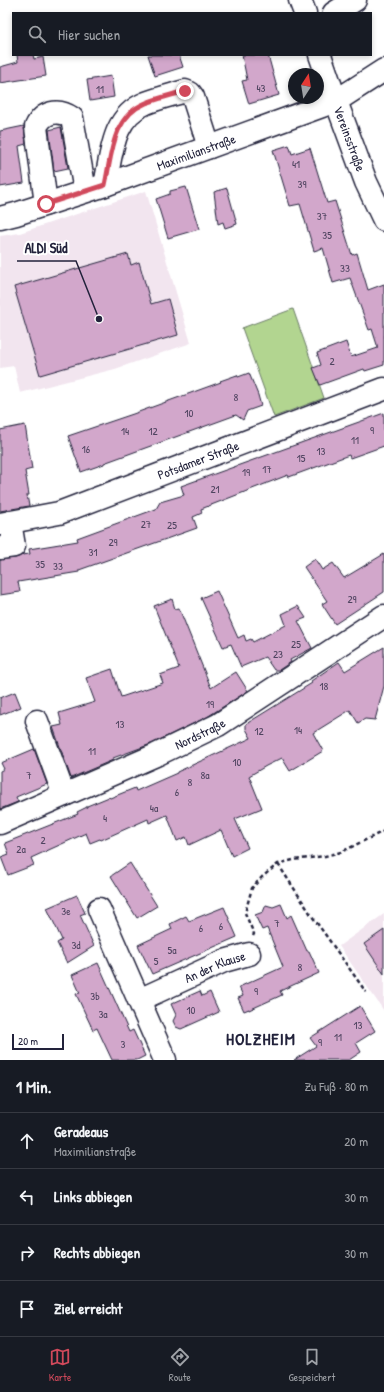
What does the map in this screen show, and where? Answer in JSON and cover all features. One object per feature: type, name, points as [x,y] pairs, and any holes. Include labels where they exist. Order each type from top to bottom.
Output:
[{"type":"street","points":[[300,0],[305,12]]},
{"type":"street","points":[[336,12],[355,0]]},
{"type":"street","name":"Vereinsstraße","points":[[320,56],[366,182],[384,220]]},
{"type":"street","name":"Maximilianstraße","points":[[0,218],[95,188],[336,100],[384,70]]},
{"type":"street","points":[[95,188],[119,126],[126,116],[146,103],[185,91],[190,93],[193,97],[209,147]]},
{"type":"street","points":[[46,204],[36,128],[44,115],[59,112],[72,118],[95,188]]},
{"type":"street","name":"Potsdamer Straße","points":[[0,548],[14,546],[5,523],[59,513],[384,389]]},
{"type":"street","name":"Nordstraße","points":[[0,823],[156,755],[218,725],[384,616]]},
{"type":"street","points":[[37,721],[64,795]]},
{"type":"street","points":[[99,909],[139,1000],[140,1006],[165,1060]]},
{"type":"street","name":"An der Klause","points":[[139,1000],[224,961],[250,954]]},
{"type":"path","points":[[366,992],[312,916],[278,864],[341,852],[384,831]]},
{"type":"path","name":"An der Klause","points":[[250,954],[254,934],[245,913],[252,888],[262,877],[278,864]]},
{"type":"shaded area","points":[[146,191],[191,343],[115,369],[20,393],[14,366],[0,368],[0,236],[20,233]]},
{"type":"shaded area","points":[[384,914],[384,1011],[339,946]]},
{"type":"green space","points":[[293,309],[324,398],[274,417],[242,328]]},
{"type":"building","points":[[17,56],[33,56],[34,59],[43,57],[46,76],[0,83],[0,67],[18,62]]},
{"type":"building","points":[[148,56],[179,56],[183,67],[155,76]]},
{"type":"building","points":[[242,56],[268,56],[279,95],[249,104],[242,81],[247,80]]},
{"type":"building","points":[[111,76],[114,97],[90,101],[87,80]]},
{"type":"building","points":[[24,126],[26,144],[19,146],[24,183],[0,187],[0,131]]},
{"type":"building","points":[[61,127],[68,168],[54,171],[49,130]]},
{"type":"building","points":[[289,145],[292,154],[310,148],[327,203],[335,201],[352,255],[357,253],[368,290],[384,284],[384,365],[365,371],[364,369],[320,385],[313,368],[321,365],[317,353],[346,342],[351,357],[378,348],[372,329],[369,330],[350,278],[333,283],[323,248],[314,251],[300,204],[290,206],[273,150]]},
{"type":"building","points":[[186,187],[199,229],[168,238],[156,199],[170,194],[170,191]]},
{"type":"building","points":[[227,188],[237,224],[225,228],[223,222],[218,224],[214,192]]},
{"type":"building","points":[[128,254],[131,265],[139,262],[151,304],[168,299],[178,335],[40,375],[14,287]]},
{"type":"building","points":[[249,373],[261,406],[247,411],[243,420],[236,415],[81,472],[68,436],[133,414],[237,375],[238,377]]},
{"type":"building","points":[[384,413],[384,446],[350,458],[349,455],[289,477],[288,475],[201,509],[202,513],[193,517],[197,528],[79,570],[79,572],[18,582],[20,592],[0,595],[0,560],[30,554],[29,549],[78,541],[77,538],[156,509],[160,502],[184,495],[181,486]]},
{"type":"building","points":[[25,425],[32,469],[25,471],[29,495],[27,495],[29,506],[0,511],[0,430]]},
{"type":"building","points":[[384,554],[384,592],[335,624],[322,604],[327,601],[304,567],[315,559],[322,570],[333,563],[344,578]]},
{"type":"building","points":[[217,591],[238,638],[244,635],[246,641],[251,639],[253,642],[286,625],[282,614],[298,606],[306,618],[298,621],[312,648],[290,660],[291,662],[279,670],[274,670],[265,657],[241,667],[231,644],[223,647],[201,598]]},
{"type":"building","points":[[172,599],[175,609],[179,608],[211,688],[236,672],[248,691],[207,717],[151,744],[113,758],[113,760],[71,778],[53,727],[62,725],[59,713],[95,702],[86,678],[112,669],[121,697],[163,683],[160,675],[179,668],[154,606]]},
{"type":"building","points":[[384,647],[384,686],[375,720],[365,719],[358,723],[350,710],[313,733],[323,751],[290,771],[282,758],[249,776],[262,808],[235,819],[248,848],[232,856],[221,830],[189,845],[186,837],[177,841],[167,815],[149,823],[148,819],[101,840],[100,839],[90,843],[86,833],[31,858],[34,865],[8,875],[1,857],[9,854],[5,843],[78,814],[77,812],[87,806],[109,797],[110,798],[135,788],[136,791],[251,738],[246,729],[246,724],[312,683],[311,681],[339,662],[345,671]]},
{"type":"building","points":[[15,692],[21,707],[0,715],[0,698]]},
{"type":"building","points":[[34,749],[47,784],[16,797],[18,802],[0,809],[0,771],[4,769],[1,763]]},
{"type":"building","points":[[130,863],[157,906],[137,918],[111,876]]},
{"type":"building","points":[[77,895],[85,913],[80,915],[94,946],[67,963],[57,943],[62,940],[47,908]]},
{"type":"building","points":[[281,904],[287,918],[291,915],[307,951],[309,951],[319,973],[280,991],[282,995],[244,1011],[238,998],[243,996],[239,987],[283,967],[267,928],[262,930],[255,915],[263,912],[266,905],[273,907]]},
{"type":"building","points":[[224,907],[237,937],[152,974],[138,945],[172,929],[170,924],[186,916],[189,921]]},
{"type":"building","points":[[384,930],[384,974],[364,944]]},
{"type":"building","points":[[98,963],[129,1032],[133,1030],[145,1056],[137,1060],[112,1060],[97,1028],[93,1030],[76,994],[80,993],[72,975]]},
{"type":"building","points":[[200,991],[202,996],[210,992],[219,1012],[181,1029],[176,1027],[173,1021],[176,1015],[171,1004]]},
{"type":"building","points":[[360,1006],[375,1031],[356,1043],[361,1052],[349,1060],[294,1060],[316,1046],[310,1038]]},
{"type":"place","name":"ALDI Süd","points":[[99,319]]},
{"type":"district","name":"HOLZHEIM","points":[[261,1038]]},
{"type":"route","points":[[46,204],[105,185],[114,142],[119,126],[126,116],[146,103],[185,91]]}]
